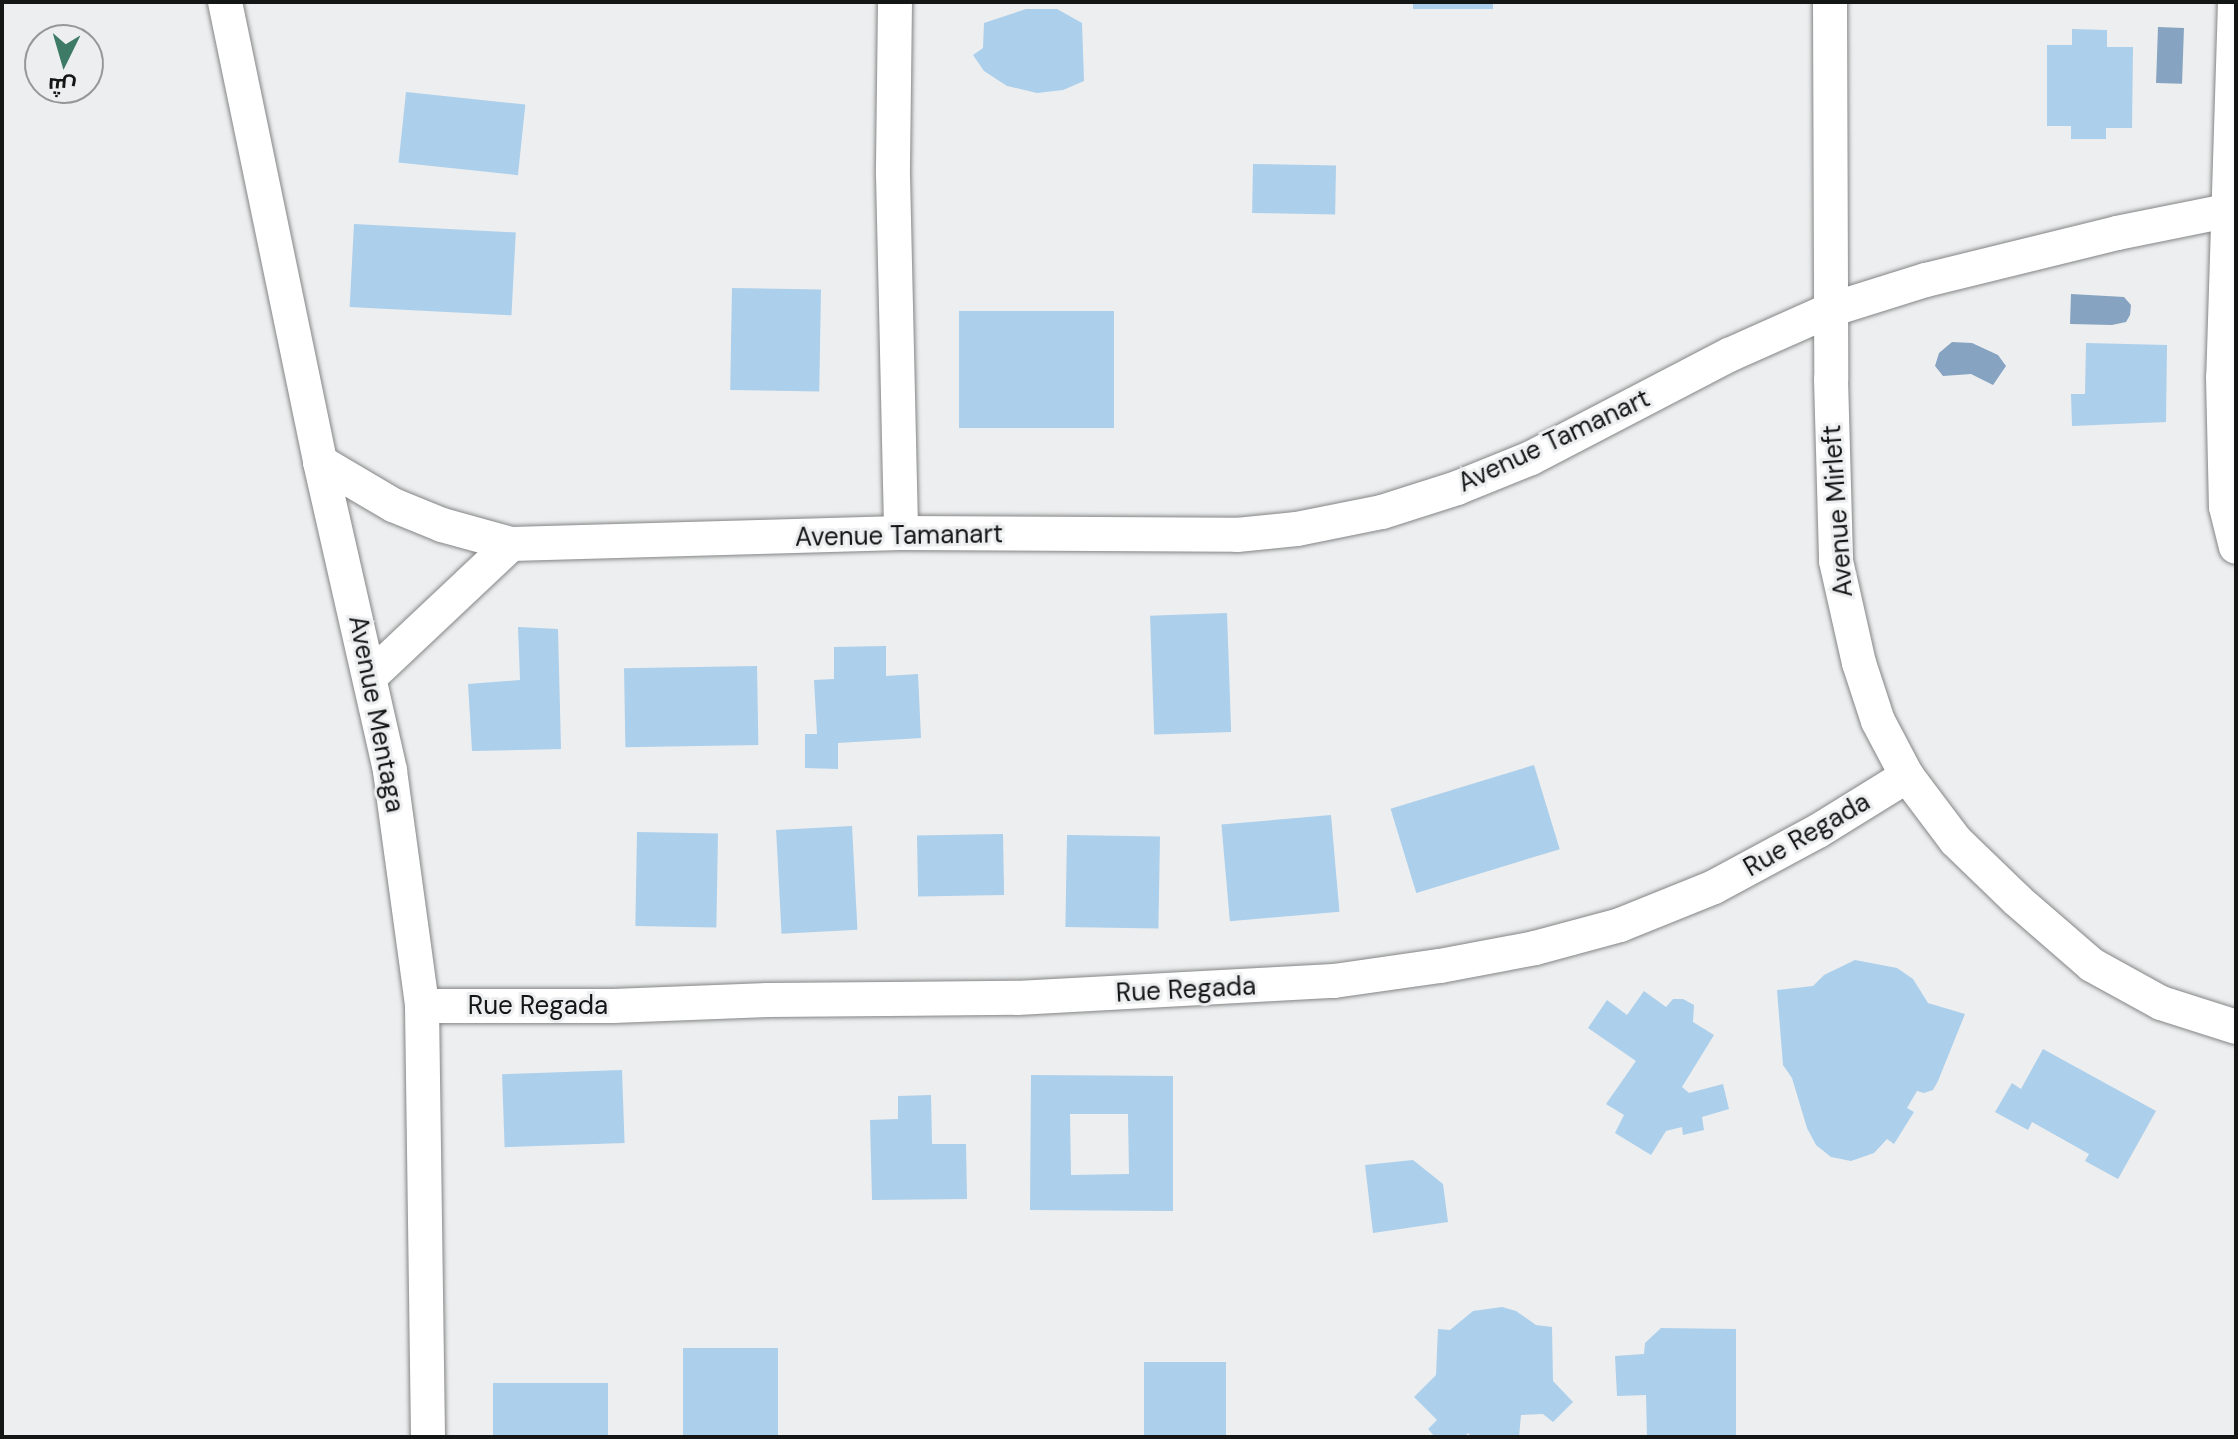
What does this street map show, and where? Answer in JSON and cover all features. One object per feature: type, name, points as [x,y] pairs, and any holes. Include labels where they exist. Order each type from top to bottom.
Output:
[{"type":"street","name":"Avenue Mentaga","points":[[225,2],[320,462],[371,676],[390,771],[422,1006],[428,1437]]},
{"type":"street","points":[[895,2],[893,175],[901,533]]},
{"type":"street","name":"Avenue Mirleft","points":[[1830,2],[1830,310],[1836,561],[1859,663],[1878,721],[1907,776],[1956,841],[2017,900],[2092,965],[2161,1003],[2236,1027]]},
{"type":"street","points":[[2235,2],[2232,210],[2223,377],[2226,507],[2236,547]]},
{"type":"street","name":"Avenue Tamanart","points":[[320,462],[393,505],[442,525],[511,544],[901,533],[1237,535],[1297,529],[1382,512],[1457,488],[1531,458],[1729,355],[1830,310],[1926,280],[2117,233],[2232,210]]},
{"type":"street","points":[[371,676],[511,544]]},
{"type":"street","name":"Rue Regada","points":[[422,1006],[613,1006],[768,1000],[1017,998],[1334,981],[1440,966],[1535,948],[1620,925],[1714,887],[1818,831],[1907,776]]},
{"type":"water","points":[[2158,27],[2184,28],[2182,84],[2156,83]]},
{"type":"water","points":[[2071,294],[2124,297],[2131,305],[2130,315],[2126,322],[2112,325],[2070,324]]},
{"type":"water","points":[[1952,342],[1972,343],[1998,355],[2006,366],[1993,385],[1971,374],[1943,376],[1935,366],[1939,353]]},
{"type":"building","points":[[1413,2],[1493,2],[1493,9],[1413,9]]},
{"type":"building","points":[[1026,9],[1057,9],[1082,23],[1084,81],[1063,90],[1037,93],[1007,86],[984,71],[973,55],[983,48],[984,23]]},
{"type":"building","points":[[2072,29],[2107,30],[2107,47],[2133,47],[2132,128],[2106,128],[2106,139],[2071,139],[2071,126],[2047,126],[2047,45],[2072,45]]},
{"type":"building","points":[[406,92],[525,105],[518,175],[399,163]]},
{"type":"building","points":[[1253,164],[1336,165],[1335,214],[1252,213]]},
{"type":"building","points":[[354,224],[516,232],[511,315],[350,307]]},
{"type":"building","points":[[732,288],[821,290],[819,392],[730,390]]},
{"type":"building","points":[[959,311],[1114,311],[1114,428],[959,428]]},
{"type":"building","points":[[2086,343],[2167,345],[2166,422],[2072,426],[2071,394],[2085,394]]},
{"type":"building","points":[[1227,613],[1231,732],[1154,735],[1150,616]]},
{"type":"building","points":[[518,627],[558,629],[561,749],[472,751],[468,684],[520,680]]},
{"type":"building","points":[[886,646],[886,676],[918,674],[921,738],[838,743],[838,769],[805,768],[805,734],[817,734],[814,680],[834,679],[834,647]]},
{"type":"building","points":[[757,666],[758,745],[625,747],[624,668]]},
{"type":"building","points":[[1534,765],[1560,849],[1416,893],[1391,809]]},
{"type":"building","points":[[1331,815],[1339,912],[1230,921],[1221,825]]},
{"type":"building","points":[[852,826],[857,930],[782,934],[776,830]]},
{"type":"building","points":[[637,832],[718,833],[716,927],[635,926]]},
{"type":"building","points":[[1003,834],[1004,895],[918,896],[917,836]]},
{"type":"building","points":[[1067,835],[1160,837],[1158,929],[1065,927]]},
{"type":"building","points":[[1855,960],[1897,968],[1913,979],[1928,1003],[1965,1014],[1938,1081],[1933,1090],[1924,1093],[1917,1091],[1907,1108],[1914,1112],[1894,1144],[1887,1139],[1874,1153],[1851,1161],[1831,1157],[1816,1145],[1807,1128],[1792,1078],[1783,1065],[1777,990],[1813,986],[1824,975]]},
{"type":"building","points":[[1644,991],[1666,1007],[1673,999],[1683,999],[1694,1005],[1693,1022],[1714,1035],[1682,1087],[1689,1093],[1723,1084],[1729,1109],[1702,1117],[1704,1130],[1683,1135],[1682,1127],[1666,1131],[1651,1155],[1615,1133],[1624,1115],[1606,1104],[1636,1061],[1588,1028],[1607,1000],[1627,1015]]},
{"type":"building","points":[[2043,1049],[2156,1111],[2118,1179],[2085,1161],[2089,1154],[2032,1122],[2028,1130],[1995,1112],[2012,1083],[2021,1089]]},
{"type":"building","points":[[622,1070],[625,1143],[505,1147],[502,1074]]},
{"type":"building","points":[[1031,1075],[1173,1076],[1173,1211],[1030,1210]],"holes":[[[1070,1114],[1128,1114],[1129,1174],[1071,1175]]]},
{"type":"building","points":[[931,1095],[932,1144],[966,1144],[967,1199],[872,1200],[870,1120],[898,1119],[898,1096]]},
{"type":"building","points":[[1413,1160],[1443,1184],[1448,1222],[1373,1233],[1365,1165]]},
{"type":"building","points":[[1502,1307],[1516,1311],[1536,1325],[1552,1327],[1553,1381],[1573,1402],[1553,1422],[1543,1414],[1521,1415],[1519,1437],[1471,1437],[1468,1433],[1464,1437],[1435,1437],[1428,1429],[1437,1420],[1414,1397],[1436,1375],[1438,1329],[1450,1330],[1473,1311]]},
{"type":"building","points":[[1661,1328],[1736,1329],[1736,1437],[1647,1437],[1646,1395],[1617,1396],[1615,1356],[1644,1354],[1645,1343]]},
{"type":"building","points":[[683,1348],[778,1348],[778,1436],[683,1436]]},
{"type":"building","points":[[1144,1362],[1226,1362],[1226,1437],[1144,1437]]},
{"type":"building","points":[[493,1383],[608,1383],[608,1437],[493,1437]]}]
